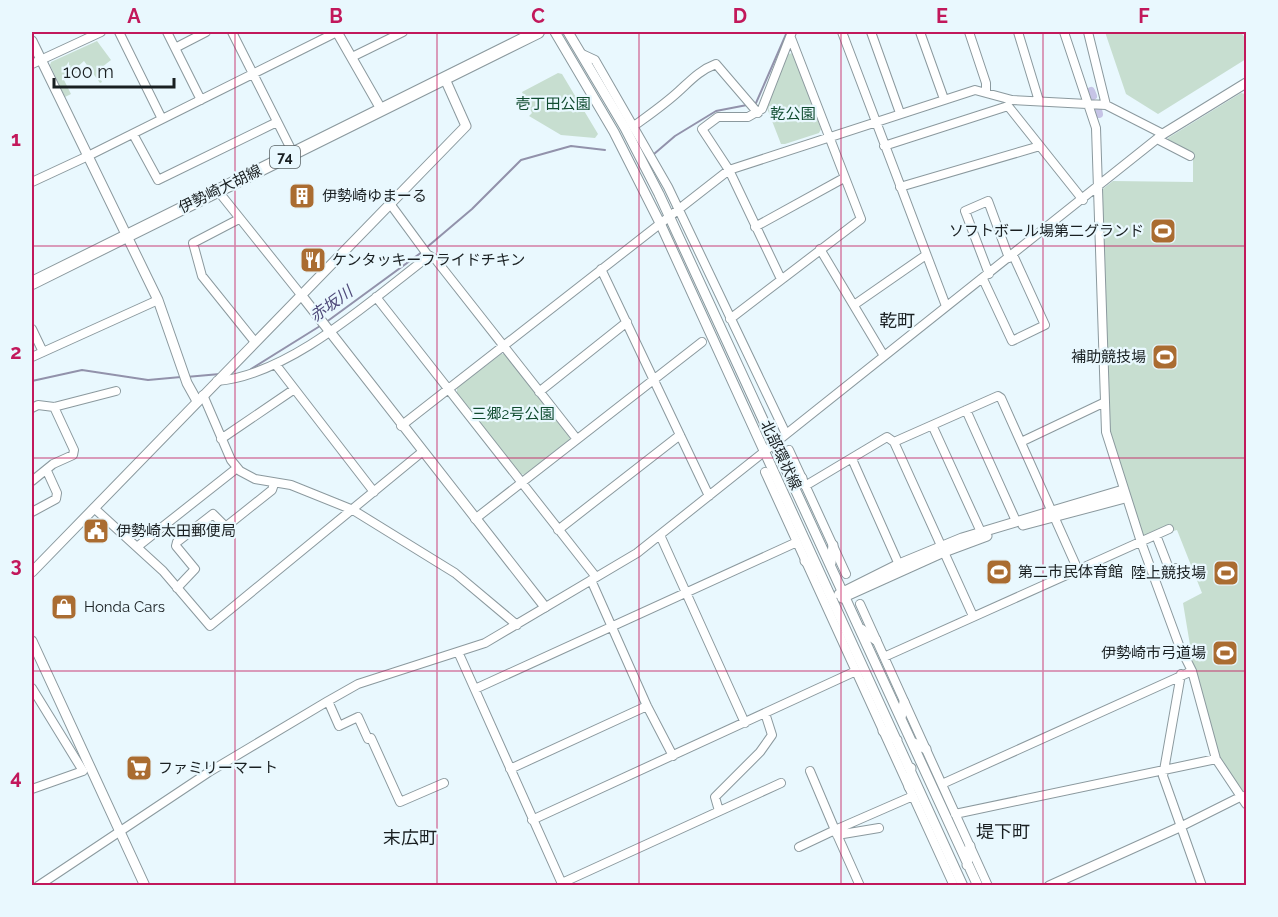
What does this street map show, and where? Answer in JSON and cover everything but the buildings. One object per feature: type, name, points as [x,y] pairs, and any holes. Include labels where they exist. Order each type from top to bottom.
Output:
[{"type":"main road","name":"伊勢崎大胡線","points":[[32,283],[538,32]]},
{"type":"street","points":[[36,61],[101,32]]},
{"type":"street","points":[[118,32],[162,119]]},
{"type":"street","points":[[167,32],[201,100]]},
{"type":"street","points":[[175,48],[206,32]]},
{"type":"street","points":[[232,32],[293,153]]},
{"type":"street","points":[[33,178],[88,156],[337,32],[381,109]]},
{"type":"street","points":[[352,57],[403,32]]},
{"type":"street","name":"北部環状線","points":[[555,32],[614,132],[660,223],[911,768],[958,884]]},
{"type":"street","name":"北部環状線","points":[[568,32],[633,142],[669,216],[776,443],[978,885]]},
{"type":"street","points":[[842,32],[946,306]]},
{"type":"street","points":[[871,32],[900,113]]},
{"type":"street","points":[[920,32],[944,99]]},
{"type":"street","points":[[969,32],[986,83],[986,91]]},
{"type":"street","points":[[1017,32],[1039,101]]},
{"type":"street","points":[[1049,885],[1244,800],[1216,759],[1192,671],[1179,645],[1141,542],[1106,432],[1103,403],[1096,128],[1064,32]]},
{"type":"street","points":[[1088,32],[1106,105]]},
{"type":"street","points":[[781,279],[729,170],[702,129],[718,117],[748,117],[758,113],[764,105],[776,69],[792,35]]},
{"type":"street","points":[[730,319],[861,219],[792,35]]},
{"type":"street","points":[[32,41],[36,61],[88,156],[158,300],[187,383],[200,398],[237,468],[255,479],[274,484],[291,485],[353,510],[455,573],[517,625]]},
{"type":"street","points":[[582,54],[595,60],[634,126],[678,209],[786,434]]},
{"type":"street","points":[[634,126],[679,91],[690,79],[716,64],[758,113]]},
{"type":"street","points":[[32,572],[200,398],[392,205],[466,126],[444,79]]},
{"type":"street","points":[[41,885],[209,772],[358,684],[459,654],[493,639],[637,553],[946,306],[1099,188],[1160,136],[1246,84]]},
{"type":"street","points":[[401,426],[729,170],[828,136],[969,91],[986,91],[1012,100],[1106,105],[1190,156]]},
{"type":"street","points":[[884,146],[1008,106],[1083,200]]},
{"type":"street","points":[[133,134],[158,180],[277,122]]},
{"type":"street","points":[[900,188],[1040,146]]},
{"type":"street","points":[[755,227],[844,178]]},
{"type":"street","points":[[218,191],[545,607]]},
{"type":"street","points":[[988,201],[1011,256],[1045,325],[1012,341],[986,277],[965,211],[988,201]]},
{"type":"street","points":[[392,205],[429,256],[436,260],[576,438]]},
{"type":"street","points":[[239,219],[193,243],[202,276],[255,342]]},
{"type":"street","points":[[820,249],[884,356]]},
{"type":"street","points":[[854,305],[926,255]]},
{"type":"street","points":[[217,381],[241,379],[276,365],[376,297],[429,256]]},
{"type":"street","points":[[601,269],[710,496]]},
{"type":"street","points":[[376,297],[594,579],[612,627],[647,706],[673,756]]},
{"type":"street","points":[[32,357],[158,300]]},
{"type":"street","points":[[540,392],[627,322]]},
{"type":"street","points":[[32,329],[43,352]]},
{"type":"street","points":[[476,519],[576,438],[702,342]]},
{"type":"street","points":[[276,365],[293,390],[374,492]]},
{"type":"street","points":[[220,439],[293,390]]},
{"type":"street","points":[[32,408],[38,405],[54,407],[116,391]]},
{"type":"street","points":[[894,442],[933,427],[998,396],[1078,570]]},
{"type":"street","points":[[1021,442],[1103,403]]},
{"type":"street","points":[[32,481],[53,464],[73,455],[74,450],[54,407]]},
{"type":"street","points":[[966,410],[1016,521]]},
{"type":"street","points":[[933,427],[981,532]]},
{"type":"street","points":[[558,530],[680,435]]},
{"type":"street","points":[[804,482],[852,459],[887,437],[894,442],[973,616]]},
{"type":"street","points":[[789,450],[846,574]]},
{"type":"street","points":[[94,508],[137,547],[210,626],[422,452]]},
{"type":"street","points":[[852,459],[901,568]]},
{"type":"street","points":[[785,464],[804,482]]},
{"type":"street","points":[[137,547],[237,468]]},
{"type":"street","points":[[32,512],[56,499],[57,493],[47,471]]},
{"type":"street","points":[[765,472],[911,791],[958,884]]},
{"type":"street","points":[[177,588],[195,569],[176,546],[177,542],[213,514],[225,526],[228,525],[272,490],[274,484]]},
{"type":"street","points":[[943,549],[1124,494]]},
{"type":"street","points":[[834,600],[981,532],[1016,521],[1052,514]]},
{"type":"street","points":[[792,532],[795,516]]},
{"type":"street","points":[[884,657],[1169,529]]},
{"type":"street","points":[[660,535],[745,723]]},
{"type":"street","points":[[1156,535],[1170,572],[1176,568]]},
{"type":"street","points":[[475,689],[797,543]]},
{"type":"street","points":[[831,564],[833,545]]},
{"type":"street","points":[[805,561],[821,573]]},
{"type":"street","points":[[860,604],[988,885]]},
{"type":"street","points":[[859,628],[876,640]]},
{"type":"street","points":[[32,641],[145,885]]},
{"type":"street","points":[[855,670],[857,653]]},
{"type":"street","points":[[459,654],[532,820],[563,884],[781,783]]},
{"type":"street","points":[[532,820],[855,670]]},
{"type":"street","points":[[942,784],[1192,671]]},
{"type":"street","points":[[1181,674],[1163,771],[1173,810],[1182,826],[1202,885]]},
{"type":"street","points":[[32,688],[83,771],[32,789]]},
{"type":"street","points":[[328,701],[339,726],[358,717],[368,739],[371,738],[400,802],[444,783]]},
{"type":"street","points":[[901,718],[904,702]]},
{"type":"street","points":[[510,769],[647,706]]},
{"type":"street","points":[[719,812],[715,797],[760,752],[772,735],[765,713]]},
{"type":"street","points":[[883,731],[897,740]]},
{"type":"street","points":[[912,742],[926,749]]},
{"type":"street","points":[[955,814],[1216,759]]},
{"type":"street","points":[[911,768],[911,791]]},
{"type":"street","points":[[810,771],[860,885]]},
{"type":"street","points":[[800,847],[836,833],[911,791]]},
{"type":"street","points":[[836,833],[879,828]]},
{"type":"street","points":[[967,865],[970,846]]},
{"type":"green space","points":[[1105,32],[1241,32],[1246,40],[1246,59],[1158,114],[1126,94]]},
{"type":"green space","points":[[97,41],[111,60],[97,71],[102,82],[100,83],[84,61],[75,69],[77,72],[64,80],[71,94],[65,97],[50,65],[51,62]]},
{"type":"green space","name":"乾公園","points":[[793,53],[821,129],[819,133],[781,144],[767,108],[777,75],[788,54]]},
{"type":"green space","name":"壱丁田公園","points":[[558,73],[562,74],[598,134],[595,138],[561,135],[529,116],[532,113],[522,92]]},
{"type":"green space","points":[[1241,93],[1246,94],[1246,797],[1216,753],[1194,669],[1183,603],[1202,593],[1177,530],[1144,539],[1108,426],[1100,191],[1113,181],[1193,182],[1193,154],[1168,141],[1168,138]]},
{"type":"green space","name":"三郷2号公園","points":[[501,354],[506,354],[570,436],[570,439],[525,475],[520,474],[457,393],[457,388]]},
{"type":"waterway","name":"赤坂川","points":[[752,104],[756,103],[787,32]]},
{"type":"waterway","points":[[1091,91],[1093,96]]},
{"type":"waterway","name":"赤坂川","points":[[654,154],[675,136],[716,111],[747,105]]},
{"type":"waterway","points":[[1098,110],[1099,114]]},
{"type":"waterway","name":"赤坂川","points":[[426,248],[472,209],[521,160],[571,146],[605,150]]},
{"type":"waterway","name":"赤坂川","points":[[325,323],[422,252]]},
{"type":"waterway","name":"赤坂川","points":[[251,369],[320,326]]},
{"type":"waterway","name":"赤坂川","points":[[32,381],[82,370],[148,380],[181,377]]},
{"type":"waterway","name":"赤坂川","points":[[186,377],[220,374]]},
{"type":"place","name":"伊勢崎ゆまーる","points":[[302,196]]},
{"type":"place","name":"ソフトボール場第二グランド","points":[[1163,231]]},
{"type":"place","name":"ケンタッキーフライドチキン","points":[[313,260]]},
{"type":"place","name":"補助競技場","points":[[1165,357]]},
{"type":"place","name":"伊勢崎太田郵便局","points":[[96,531]]},
{"type":"place","name":"第二市民体育館","points":[[999,572]]},
{"type":"place","name":"陸上競技場","points":[[1226,573]]},
{"type":"place","name":"Honda Cars","points":[[64,607]]},
{"type":"place","name":"伊勢崎市弓道場","points":[[1225,653]]},
{"type":"place","name":"ファミリーマート","points":[[139,768]]},
{"type":"district","name":"乾町","points":[[897,320]]},
{"type":"district","name":"堤下町","points":[[1003,831]]},
{"type":"district","name":"末広町","points":[[410,837]]}]
